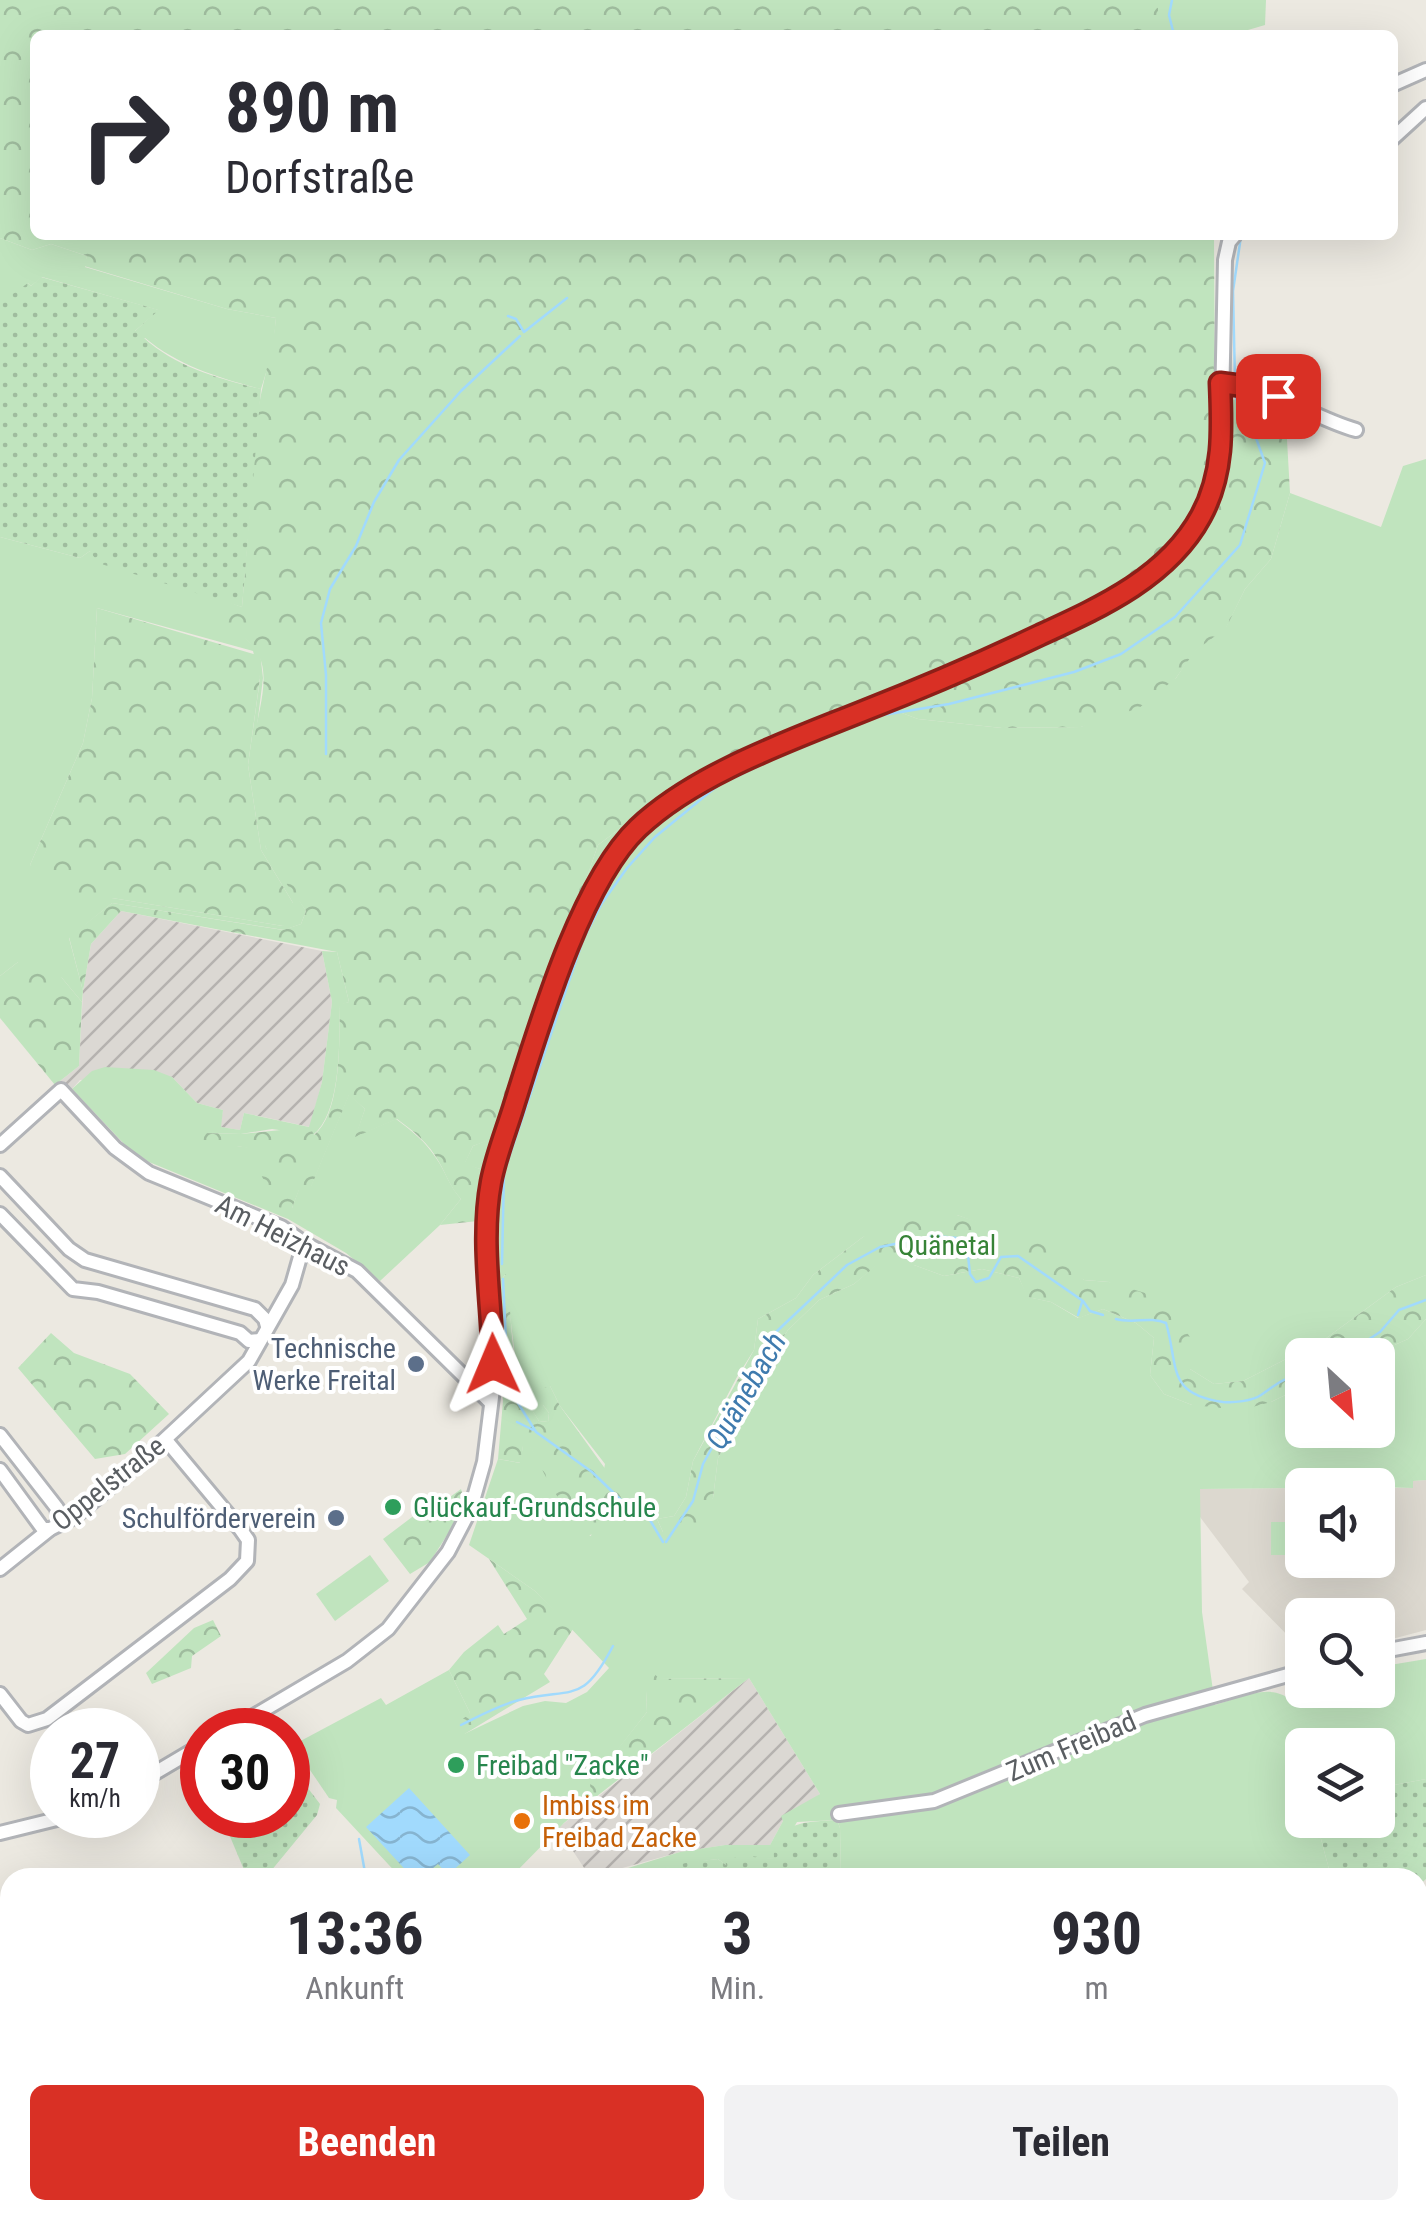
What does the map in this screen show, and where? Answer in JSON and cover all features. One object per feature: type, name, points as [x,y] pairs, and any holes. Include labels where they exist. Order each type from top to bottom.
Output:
[{"type":"street","points":[[1398,82],[1426,70]]},
{"type":"street","points":[[1398,134],[1426,108]]},
{"type":"street","points":[[267,1708],[347,1661],[388,1629],[448,1552],[477,1493],[491,1403],[491,1183],[547,1006],[606,867],[638,828],[682,795],[772,750],[1003,652],[1142,582],[1178,551],[1203,513],[1221,456],[1230,383],[1222,342],[1224,260],[1233,240]]},
{"type":"street","points":[[1230,383],[1258,388],[1356,430]]},
{"type":"street","name":"Am Heizhaus","points":[[0,1144],[61,1090],[115,1148],[149,1173],[243,1209],[356,1271],[491,1403]]},
{"type":"street","points":[[0,1176],[85,1260],[255,1309],[268,1326]]},
{"type":"street","points":[[0,1214],[73,1289],[98,1292],[240,1332],[249,1341],[260,1340]]},
{"type":"street","name":"Oppelstraße","points":[[0,1569],[74,1516],[166,1440],[250,1360],[292,1285],[304,1244]]},
{"type":"street","points":[[0,1434],[57,1508],[55,1526],[43,1529],[0,1470]]},
{"type":"street","points":[[0,1694],[20,1721],[28,1725],[47,1719],[218,1588],[246,1561],[250,1554],[248,1540],[166,1440]]},
{"type":"street","points":[[1395,1649],[1426,1643]]},
{"type":"street","name":"Zum Freibad","points":[[838,1814],[948,1796],[1146,1715],[1285,1676]]},
{"type":"street","points":[[0,1833],[30,1826]]},
{"type":"shaded area","points":[[121,911],[322,951],[332,1002],[322,1082],[310,1127],[244,1113],[240,1130],[220,1127],[223,1110],[197,1103],[172,1077],[80,1080],[72,1089],[55,1085],[79,1066],[83,991],[91,944]]},
{"type":"shaded area","points":[[1426,1480],[1426,1630],[1395,1638],[1395,1598],[1285,1598],[1285,1633],[1242,1589],[1249,1582],[1200,1517],[1200,1489],[1285,1488],[1285,1578],[1395,1578],[1395,1488],[1412,1488],[1412,1481]]},
{"type":"shaded area","points":[[749,1678],[820,1794],[783,1821],[770,1845],[725,1845],[680,1852],[622,1868],[584,1868],[558,1828]]},
{"type":"green space","points":[[0,0],[1158,0],[1158,30],[30,30],[30,240],[1214,240],[1215,398],[1285,404],[1290,493],[1271,559],[1245,589],[1226,628],[1195,651],[1176,678],[1139,708],[1081,727],[1002,728],[918,719],[869,701],[676,786],[598,845],[497,1137],[473,1146],[465,1163],[480,1169],[478,1221],[440,1225],[461,1199],[435,1155],[397,1119],[355,1137],[365,1109],[349,1095],[311,1187],[299,1190],[292,1208],[283,1214],[256,1166],[253,1149],[237,1146],[221,1156],[196,1143],[205,1133],[241,1134],[310,1127],[314,1135],[323,1124],[337,1074],[340,1004],[349,1002],[337,952],[121,911],[91,944],[83,991],[69,937],[112,903],[283,930],[301,924],[306,911],[268,854],[256,807],[253,747],[263,668],[257,652],[244,638],[222,627],[229,609],[240,611],[242,607],[257,419],[276,318],[227,309],[84,266],[87,256],[51,244],[32,250],[0,238]]},
{"type":"green space","points":[[1158,0],[1266,0],[1265,25],[1248,30],[1158,30]]},
{"type":"green space","points":[[0,238],[32,250],[51,244],[87,256],[85,267],[227,309],[276,318],[273,350],[261,389],[200,370],[145,338],[142,340],[134,332],[158,310],[42,277],[31,286],[28,283],[0,333]]},
{"type":"green space","points":[[41,277],[159,310],[135,331],[142,339],[199,371],[261,389],[242,607],[98,563],[90,551],[80,558],[0,537],[0,303]]},
{"type":"green space","points":[[1426,459],[1426,1275],[1396,1287],[1326,1338],[1285,1338],[1285,1359],[1243,1381],[1214,1384],[1190,1369],[1190,1337],[1109,1282],[1084,1280],[995,1229],[957,1215],[863,1237],[813,1275],[796,1298],[758,1319],[754,1350],[693,1461],[686,1497],[674,1516],[657,1519],[663,1532],[713,1498],[718,1458],[788,1330],[819,1300],[854,1284],[876,1265],[914,1265],[944,1276],[982,1269],[1019,1278],[1028,1297],[1051,1302],[1078,1318],[1103,1309],[1136,1323],[1154,1338],[1150,1375],[1164,1394],[1192,1405],[1271,1402],[1285,1395],[1285,1448],[1395,1448],[1395,1345],[1408,1339],[1426,1319],[1426,1480],[1413,1481],[1413,1488],[1395,1488],[1395,1468],[1285,1468],[1285,1488],[1200,1489],[1202,1612],[1215,1705],[1266,1692],[1285,1696],[1285,1708],[1395,1708],[1395,1664],[1426,1659],[1426,1779],[1395,1785],[1395,1728],[1285,1728],[1285,1838],[1321,1838],[1329,1868],[841,1868],[837,1820],[797,1822],[775,1859],[726,1858],[727,1866],[718,1859],[668,1868],[628,1868],[680,1852],[725,1845],[770,1845],[783,1821],[781,1816],[820,1794],[749,1678],[660,1679],[646,1691],[647,1712],[591,1784],[592,1800],[520,1868],[392,1868],[336,1808],[337,1800],[329,1798],[310,1770],[310,1736],[381,1698],[386,1705],[449,1670],[470,1713],[464,1734],[523,1706],[545,1701],[566,1703],[587,1692],[609,1668],[535,1591],[469,1545],[498,1459],[520,1463],[523,1446],[530,1446],[573,1516],[585,1522],[577,1531],[591,1536],[605,1464],[560,1406],[550,1386],[543,1405],[549,1413],[548,1422],[539,1421],[522,1395],[505,1275],[497,1285],[498,1220],[478,1221],[480,1169],[464,1164],[473,1146],[497,1136],[598,845],[676,786],[870,701],[918,719],[1002,728],[1081,727],[1176,678],[1194,651],[1226,627],[1245,589],[1271,559],[1290,493],[1381,527],[1403,466]]},
{"type":"green space","points":[[0,537],[80,558],[90,551],[242,607],[241,634],[260,652],[263,678],[252,766],[266,848],[306,911],[301,924],[284,930],[112,903],[69,938],[83,991],[82,1002],[62,978],[18,962],[0,976]],"holes":[[[97,608],[253,651],[260,679],[248,765],[261,850],[293,903],[283,926],[112,898],[30,865],[83,743],[92,698]]]},
{"type":"green space","points":[[97,608],[257,655],[260,678],[248,765],[261,850],[293,903],[296,920],[283,926],[112,898],[93,913],[30,865],[83,743],[92,698]]},
{"type":"green space","points":[[322,951],[337,952],[349,1002],[340,1005],[337,1074],[322,1124],[313,1135],[272,1129],[241,1134],[206,1133],[253,1148],[292,1208],[299,1189],[311,1186],[349,1094],[365,1109],[356,1136],[396,1119],[413,1132],[432,1152],[461,1199],[440,1225],[380,1281],[346,1253],[288,1219],[149,1162],[127,1147],[72,1089],[92,1071],[105,1067],[154,1070],[172,1077],[197,1103],[223,1110],[221,1127],[240,1130],[244,1113],[309,1127],[322,1082],[332,1002]]},
{"type":"green space","points":[[37,958],[62,978],[82,1002],[79,1066],[55,1085],[0,1018],[0,976],[18,962]]},
{"type":"green space","name":"Quänetal","points":[[922,1212],[957,1215],[1039,1242],[1084,1280],[1109,1282],[1145,1293],[1172,1311],[1190,1337],[1190,1369],[1214,1384],[1243,1381],[1285,1359],[1285,1395],[1241,1410],[1192,1405],[1164,1394],[1150,1375],[1154,1338],[1136,1323],[1103,1309],[1079,1318],[1051,1302],[1027,1297],[1019,1278],[982,1269],[944,1276],[914,1265],[877,1265],[854,1284],[819,1300],[788,1330],[718,1458],[713,1498],[693,1530],[663,1532],[657,1519],[674,1516],[686,1497],[693,1461],[754,1350],[758,1319],[796,1298],[813,1275],[889,1221]]},
{"type":"green space","points":[[506,1274],[516,1368],[528,1403],[539,1421],[548,1422],[541,1389],[550,1386],[624,1495],[606,1524],[576,1545],[570,1534],[584,1522],[559,1499],[530,1447],[523,1446],[521,1463],[498,1459],[503,1401],[497,1285]]},
{"type":"green space","name":"Quänetal","points":[[1426,1275],[1426,1319],[1408,1339],[1395,1345],[1395,1338],[1326,1338],[1396,1287]]},
{"type":"green space","points":[[51,1333],[74,1353],[130,1374],[169,1414],[125,1454],[95,1459],[18,1368]]},
{"type":"green space","points":[[461,1489],[466,1505],[430,1562],[410,1574],[383,1539],[428,1505],[432,1510]]},
{"type":"green space","points":[[1271,1522],[1285,1522],[1285,1555],[1271,1555]]},
{"type":"green space","points":[[370,1555],[389,1581],[335,1621],[316,1594]]},
{"type":"green space","points":[[489,1559],[535,1591],[573,1629],[544,1674],[550,1682],[463,1735],[458,1723],[470,1713],[449,1670],[464,1652],[498,1625],[504,1634],[527,1619]]},
{"type":"green space","points":[[213,1620],[221,1636],[192,1656],[191,1668],[152,1684],[146,1673],[194,1628]]},
{"type":"green space","points":[[644,1665],[660,1679],[749,1678],[592,1800],[590,1784],[647,1712],[646,1691],[636,1684],[634,1671]]},
{"type":"green space","points":[[1426,1779],[1426,1868],[1329,1868],[1321,1838],[1395,1838],[1395,1785]]},
{"type":"green space","points":[[310,1791],[320,1804],[310,1824]]},
{"type":"green space","points":[[837,1820],[841,1868],[665,1868],[718,1859],[726,1865],[725,1858],[774,1859],[779,1837],[804,1823]]},
{"type":"green space","points":[[231,1838],[298,1838],[273,1868],[243,1868]]},
{"type":"water","points":[[409,1788],[470,1855],[456,1868],[442,1868],[438,1864],[433,1868],[404,1868],[366,1827]]},
{"type":"waterway","points":[[1172,0],[1169,15],[1173,30]]},
{"type":"waterway","points":[[1235,382],[1233,291],[1240,240]]},
{"type":"waterway","points":[[508,316],[516,319],[524,332],[567,298]]},
{"type":"waterway","points":[[326,754],[326,675],[321,623],[330,589],[399,460],[461,391],[520,336]]},
{"type":"waterway","points":[[738,776],[807,742],[877,716],[949,704],[1074,672],[1121,654],[1175,617],[1240,545],[1265,463],[1252,427],[1238,408],[1235,390]]},
{"type":"waterway","points":[[502,1264],[504,1172],[583,940],[602,903],[627,868],[655,837],[716,787]]},
{"type":"waterway","name":"Quänebach","points":[[666,1542],[693,1501],[703,1464],[775,1333],[847,1265],[880,1247],[934,1236],[957,1238],[967,1246],[970,1274],[976,1282],[989,1278],[1001,1257],[1018,1256],[1083,1301],[1090,1311],[1103,1315]]},
{"type":"waterway","points":[[503,1279],[507,1362],[518,1403],[536,1432],[592,1472],[621,1500],[647,1515],[663,1542]]},
{"type":"waterway","name":"Quänebach","points":[[1371,1338],[1399,1310],[1426,1300]]},
{"type":"waterway","points":[[1078,1315],[1082,1302]]},
{"type":"waterway","name":"Quänebach","points":[[1116,1319],[1166,1323],[1178,1376],[1183,1385],[1205,1398],[1248,1400],[1285,1380]]},
{"type":"waterway","points":[[517,1422],[533,1430]]},
{"type":"waterway","name":"Quänebach","points":[[461,1725],[512,1702],[584,1686],[613,1646]]},
{"type":"waterway","points":[[1232,1684],[1285,1669]]},
{"type":"waterway","name":"Quänebach","points":[[359,1839],[364,1868]]},
{"type":"place","name":"Technische Werke Freital","points":[[416,1364]]},
{"type":"place","name":"Glückauf-Grundschule","points":[[393,1507]]},
{"type":"place","name":"Schulförderverein","points":[[336,1518]]},
{"type":"place","name":"Freibad \"Zacke\"","points":[[456,1765]]},
{"type":"place","name":"Imbiss im Freibad Zacke","points":[[522,1821]]},
{"type":"route","points":[[493,1364],[488,1224],[491,1183],[547,1006],[606,867],[638,828],[682,795],[804,735],[1003,652],[1142,582],[1178,551],[1203,513],[1214,485],[1221,456],[1220,383],[1238,383],[1278,396]]}]
